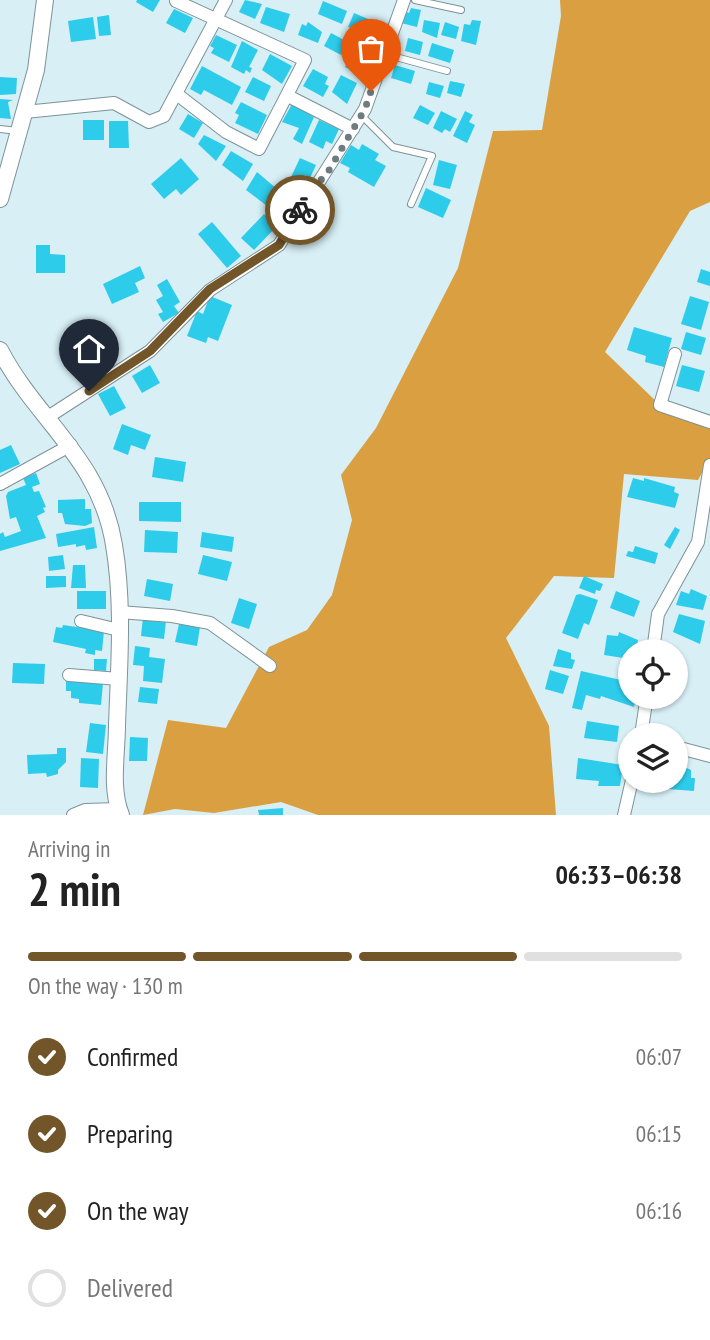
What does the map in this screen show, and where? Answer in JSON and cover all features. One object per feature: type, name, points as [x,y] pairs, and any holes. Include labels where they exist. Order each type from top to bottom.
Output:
[{"type":"street","points":[[0,199],[36,70],[45,0]]},
{"type":"street","points":[[24,112],[114,103],[149,122],[164,116],[226,0]]},
{"type":"street","points":[[48,417],[150,351],[210,289],[279,245],[361,116],[404,0]]},
{"type":"street","points":[[176,1],[214,21],[305,61],[259,149],[226,132],[177,95]]},
{"type":"street","points":[[288,96],[353,128]]},
{"type":"street","points":[[0,350],[71,445],[105,505],[114,544],[119,612],[116,791],[120,812],[85,810],[73,815]]},
{"type":"street","points":[[675,354],[660,405],[710,422]]},
{"type":"street","points":[[0,484],[71,445]]},
{"type":"street","points":[[655,639],[658,614],[698,542],[710,466]]},
{"type":"street","points":[[119,612],[172,616],[210,623],[270,666]]},
{"type":"street","points":[[81,621],[119,629]]},
{"type":"street","points":[[69,675],[119,678]]},
{"type":"street","points":[[688,750],[710,756]]},
{"type":"street","points":[[624,815],[629,793]]},
{"type":"lane","points":[[415,0],[461,10]]},
{"type":"lane","points":[[385,54],[446,71]]},
{"type":"lane","points":[[361,116],[393,147],[432,156],[411,204]]},
{"type":"lane","points":[[0,129],[18,131]]},
{"type":"shaded area","points":[[560,0],[710,0],[710,202],[690,211],[605,352],[660,405],[710,426],[710,458],[698,480],[624,474],[614,578],[554,576],[506,638],[549,726],[556,815],[318,815],[281,802],[214,813],[175,809],[143,815],[168,720],[226,728],[269,647],[307,630],[332,595],[352,520],[341,475],[376,428],[458,268],[493,131],[542,130],[561,16]]},
{"type":"building","points":[[160,0],[153,12],[136,2]]},
{"type":"building","points":[[245,0],[262,4],[255,19],[239,12]]},
{"type":"building","points":[[323,1],[347,11],[342,24],[318,14]]},
{"type":"building","points":[[266,7],[290,14],[284,32],[260,23]]},
{"type":"building","points":[[411,8],[421,10],[417,27],[401,23],[404,11],[409,13]]},
{"type":"building","points":[[174,9],[193,18],[185,33],[166,23]]},
{"type":"building","points":[[354,13],[375,22],[371,32],[348,27]]},
{"type":"building","points":[[109,15],[111,35],[99,36],[97,17]]},
{"type":"building","points":[[93,17],[96,39],[71,42],[68,21]]},
{"type":"building","points":[[424,20],[440,23],[437,38],[422,32]]},
{"type":"building","points":[[472,20],[481,21],[476,45],[461,41],[464,24],[470,25]]},
{"type":"building","points":[[308,22],[322,32],[318,43],[298,35],[302,24],[306,26]]},
{"type":"building","points":[[445,22],[459,27],[456,39],[441,35]]},
{"type":"building","points":[[331,33],[348,42],[341,55],[324,46]]},
{"type":"building","points":[[216,35],[237,45],[229,62],[211,53],[214,48],[210,46]]},
{"type":"building","points":[[408,38],[423,42],[420,55],[405,51]]},
{"type":"building","points":[[242,41],[258,50],[249,67],[252,68],[250,73],[246,70],[244,74],[231,67]]},
{"type":"building","points":[[432,43],[454,50],[450,63],[428,56]]},
{"type":"building","points":[[357,44],[372,51],[361,75],[345,67]]},
{"type":"building","points":[[270,54],[292,66],[282,84],[262,70]]},
{"type":"building","points":[[395,65],[415,71],[411,84],[391,78]]},
{"type":"building","points":[[202,66],[241,87],[232,105],[204,90],[201,95],[190,89]]},
{"type":"building","points":[[313,69],[328,77],[325,84],[329,86],[323,97],[303,86]]},
{"type":"building","points":[[341,75],[357,83],[347,104],[332,92]]},
{"type":"building","points":[[0,77],[17,78],[16,94],[0,95]]},
{"type":"building","points":[[253,77],[271,86],[264,101],[245,92]]},
{"type":"building","points":[[450,81],[465,84],[461,97],[447,93]]},
{"type":"building","points":[[429,82],[444,86],[440,98],[426,94]]},
{"type":"building","points":[[0,99],[13,100],[8,102],[11,119],[0,118]]},
{"type":"building","points":[[241,102],[267,115],[258,134],[235,123],[239,115],[235,113]]},
{"type":"building","points":[[292,104],[314,117],[302,144],[293,139],[299,128],[282,122]]},
{"type":"building","points":[[420,105],[435,113],[428,125],[413,118]]},
{"type":"building","points":[[441,111],[457,119],[450,132],[445,129],[442,133],[433,128]]},
{"type":"building","points":[[465,111],[473,115],[469,122],[475,125],[467,143],[453,136]]},
{"type":"building","points":[[188,114],[203,123],[194,138],[179,129]]},
{"type":"building","points":[[83,120],[104,120],[104,140],[83,140]]},
{"type":"building","points":[[319,120],[339,129],[332,144],[326,141],[323,149],[309,142]]},
{"type":"building","points":[[109,121],[128,121],[129,148],[109,148]]},
{"type":"building","points":[[204,135],[226,146],[216,161],[198,144]]},
{"type":"building","points":[[362,144],[379,154],[375,160],[386,166],[374,187],[348,172],[350,168],[340,163],[351,145],[359,150]]},
{"type":"building","points":[[231,151],[253,164],[243,181],[222,165]]},
{"type":"building","points":[[181,158],[199,179],[181,195],[176,189],[164,199],[151,184]]},
{"type":"building","points":[[300,158],[316,165],[310,178],[305,175],[300,186],[291,177]]},
{"type":"building","points":[[439,160],[457,165],[450,189],[433,185]]},
{"type":"building","points":[[257,172],[277,189],[267,206],[246,190]]},
{"type":"building","points":[[426,188],[451,200],[443,218],[418,207]]},
{"type":"building","points":[[282,190],[294,197],[289,206],[277,199]]},
{"type":"building","points":[[264,214],[277,226],[254,250],[241,238]]},
{"type":"building","points":[[212,222],[241,256],[227,268],[198,234]]},
{"type":"building","points":[[36,245],[50,245],[50,254],[65,255],[65,273],[36,273]]},
{"type":"building","points":[[140,266],[145,278],[135,283],[139,292],[112,304],[103,284]]},
{"type":"building","points":[[701,269],[710,272],[710,286],[697,282]]},
{"type":"building","points":[[167,279],[180,302],[174,306],[179,313],[163,322],[158,314],[163,312],[156,300],[163,296],[157,285]]},
{"type":"building","points":[[210,296],[232,305],[218,341],[208,337],[206,343],[187,336],[197,311],[203,314]]},
{"type":"building","points":[[690,296],[709,302],[701,330],[681,324]]},
{"type":"building","points":[[634,327],[672,338],[664,367],[645,362],[646,356],[627,350]]},
{"type":"building","points":[[686,332],[706,338],[701,355],[681,349]]},
{"type":"building","points":[[150,365],[160,383],[142,393],[132,376]]},
{"type":"building","points":[[682,365],[705,371],[699,392],[676,386]]},
{"type":"building","points":[[114,386],[126,408],[110,416],[98,394]]},
{"type":"building","points":[[122,424],[151,435],[145,450],[131,445],[128,455],[113,449]]},
{"type":"building","points":[[11,445],[20,464],[0,473],[0,450]]},
{"type":"building","points":[[155,457],[186,462],[183,482],[152,477]]},
{"type":"building","points":[[36,473],[40,484],[32,487],[34,492],[39,491],[46,507],[43,508],[45,512],[37,516],[46,538],[0,551],[0,534],[3,532],[5,537],[21,531],[16,517],[10,519],[6,496],[8,492],[26,485],[23,478]]},
{"type":"building","points":[[633,478],[644,481],[644,478],[675,487],[674,492],[679,494],[675,508],[627,497]]},
{"type":"building","points":[[85,499],[85,509],[91,509],[92,523],[85,526],[65,524],[62,513],[58,513],[58,500]]},
{"type":"building","points":[[139,502],[181,502],[181,522],[139,521]]},
{"type":"building","points":[[94,527],[97,548],[86,550],[85,545],[76,547],[76,544],[58,547],[56,534]]},
{"type":"building","points":[[675,527],[680,530],[670,549],[664,545]]},
{"type":"building","points":[[145,530],[178,532],[177,553],[144,552]]},
{"type":"building","points":[[202,532],[234,537],[232,552],[200,547]]},
{"type":"building","points":[[635,546],[658,553],[655,564],[626,556],[628,551],[633,552]]},
{"type":"building","points":[[63,555],[65,569],[49,571],[48,557]]},
{"type":"building","points":[[203,555],[232,562],[227,581],[198,574]]},
{"type":"building","points":[[73,565],[85,565],[86,588],[71,588]]},
{"type":"building","points":[[46,576],[66,576],[66,587],[46,588]]},
{"type":"building","points":[[584,576],[603,584],[600,591],[596,590],[595,594],[579,588]]},
{"type":"building","points":[[147,579],[173,584],[170,601],[144,596]]},
{"type":"building","points":[[691,589],[707,596],[703,610],[676,605],[681,591],[689,594]]},
{"type":"building","points":[[77,591],[106,591],[106,609],[77,609]]},
{"type":"building","points":[[616,591],[640,601],[634,617],[610,608]]},
{"type":"building","points":[[576,595],[598,600],[589,625],[584,623],[578,639],[562,633]]},
{"type":"building","points":[[239,598],[257,604],[249,629],[231,623]]},
{"type":"building","points":[[679,614],[705,621],[700,644],[673,632]]},
{"type":"building","points":[[143,617],[166,621],[164,639],[141,636]]},
{"type":"building","points":[[179,624],[200,627],[197,646],[175,642]]},
{"type":"building","points":[[63,625],[104,631],[102,651],[95,650],[95,655],[85,653],[86,649],[53,642],[56,627],[62,628]]},
{"type":"building","points":[[619,632],[636,639],[618,639],[618,657],[604,655],[607,635],[618,636]]},
{"type":"building","points":[[135,646],[150,648],[149,657],[165,659],[162,683],[143,681],[144,666],[133,665]]},
{"type":"building","points":[[558,649],[571,653],[571,659],[575,660],[572,669],[553,666]]},
{"type":"building","points":[[94,659],[107,659],[106,671],[94,670]]},
{"type":"building","points":[[13,663],[45,664],[44,684],[12,683]]},
{"type":"building","points":[[550,670],[569,676],[563,694],[545,689]]},
{"type":"building","points":[[581,671],[618,679],[618,702],[586,695],[582,710],[572,708]]},
{"type":"building","points":[[66,680],[103,683],[101,705],[79,703],[79,699],[71,698],[71,691],[66,691]]},
{"type":"building","points":[[140,687],[159,689],[157,704],[138,702]]},
{"type":"building","points":[[587,721],[618,726],[617,742],[584,738]]},
{"type":"building","points":[[90,723],[106,725],[103,754],[86,752]]},
{"type":"building","points":[[130,737],[148,738],[147,761],[129,761]]},
{"type":"building","points":[[57,748],[66,748],[66,762],[58,770],[58,774],[47,777],[46,773],[28,774],[27,755],[57,754]]},
{"type":"building","points":[[81,758],[99,759],[98,788],[80,787]]},
{"type":"building","points":[[578,758],[618,764],[618,786],[598,786],[599,781],[576,779]]},
{"type":"building","points":[[688,769],[691,770],[691,778],[695,778],[694,791],[688,791]]},
{"type":"building","points":[[283,808],[283,815],[259,815],[258,810]]},
{"type":"way so far","points":[[300,210],[316,183],[325,177],[365,109],[371,91]]},
{"type":"route","points":[[89,391],[150,351],[210,289],[279,245],[300,210]]}]
